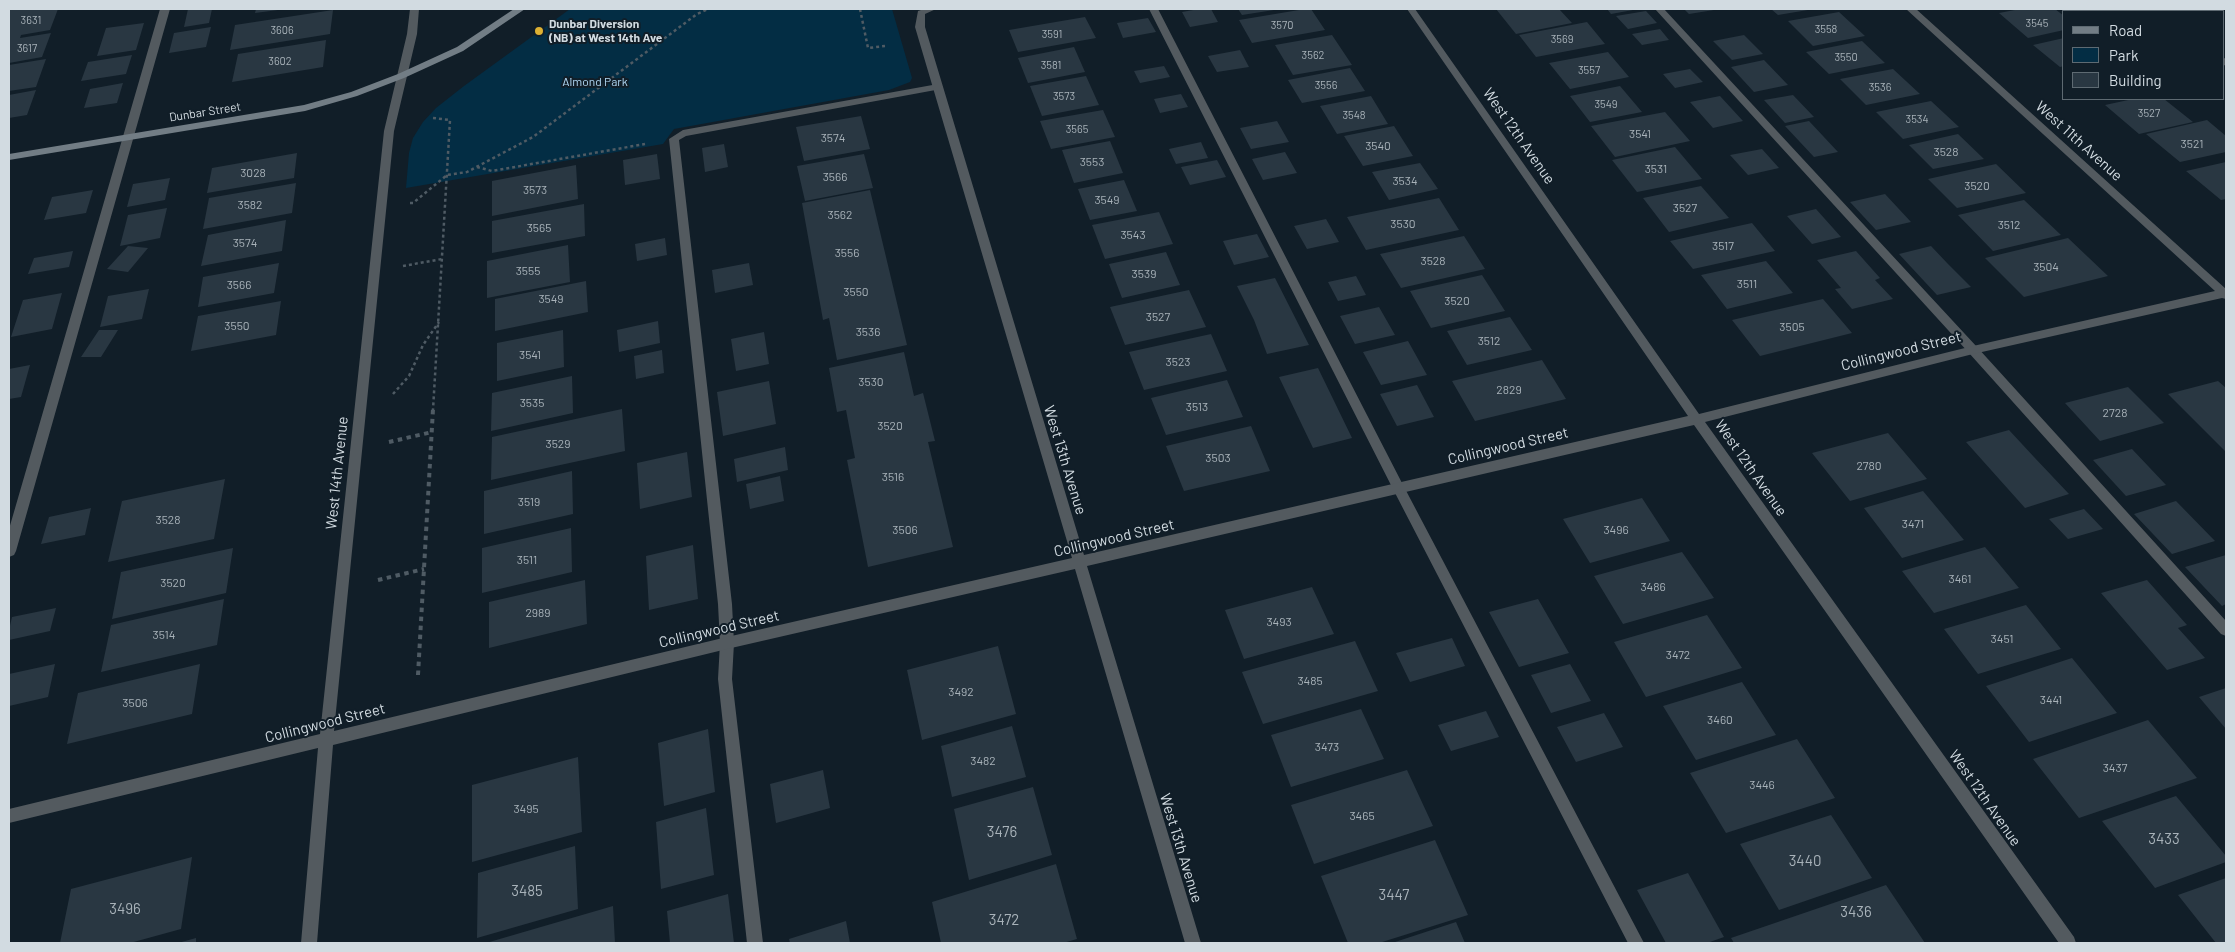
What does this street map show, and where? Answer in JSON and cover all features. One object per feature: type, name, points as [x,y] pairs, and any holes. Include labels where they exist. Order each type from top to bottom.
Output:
[{"type":"main road","name":"Dunbar Street","points":[[9,157],[305,108],[354,94],[401,76],[460,49],[520,9]]},
{"type":"street","points":[[9,551],[165,9]]},
{"type":"street","name":"West 14th Avenue","points":[[309,943],[326,739],[389,131],[412,34],[414,9]]},
{"type":"street","points":[[1153,9],[1398,487],[1636,943]]},
{"type":"street","name":"West 12th Avenue","points":[[1411,9],[1697,419],[2068,943]]},
{"type":"street","points":[[1659,9],[1973,350],[2226,630]]},
{"type":"street","name":"West 11th Avenue","points":[[1911,9],[2226,294]]},
{"type":"street","name":"West 13th Avenue","points":[[926,11],[920,27],[1193,943]]},
{"type":"street","points":[[755,943],[725,678],[727,643],[725,604],[674,139],[683,133],[938,87]]},
{"type":"street","name":"Collingwood Street","points":[[9,816],[727,643],[1697,419],[1973,350],[2226,294]]},
{"type":"path","points":[[409,203],[413,202],[447,175],[467,172],[533,137],[697,14],[708,9]]},
{"type":"path","points":[[860,9],[868,48],[884,46]]},
{"type":"path","points":[[418,675],[450,120],[433,118]]},
{"type":"path","points":[[476,167],[492,171],[674,139]]},
{"type":"path","points":[[403,266],[442,259]]},
{"type":"path","points":[[392,394],[409,376],[423,345],[439,321]]},
{"type":"path","points":[[389,442],[432,432]]},
{"type":"path","points":[[378,580],[424,569]]},
{"type":"green space","name":"Almond Park","points":[[570,9],[892,9],[912,78],[910,82],[889,90],[674,129],[663,144],[406,188],[409,153],[413,138],[423,122],[436,108],[464,86]]},
{"type":"building","points":[[9,9],[58,9],[50,30],[21,35],[20,38],[51,33],[42,57],[9,63]]},
{"type":"building","points":[[188,9],[212,9],[209,23],[184,27]]},
{"type":"building","points":[[256,9],[278,9],[278,10],[255,13]]},
{"type":"building","points":[[1211,9],[1218,22],[1190,27],[1182,12]]},
{"type":"building","points":[[1238,9],[1274,9],[1274,10],[1242,15]]},
{"type":"building","points":[[1311,9],[1325,30],[1252,43],[1239,20]]},
{"type":"building","points":[[1496,9],[1559,9],[1572,23],[1516,34]]},
{"type":"building","points":[[1607,9],[1633,9],[1633,10],[1611,14]]},
{"type":"building","points":[[1684,9],[1714,9],[1714,10],[1689,14]]},
{"type":"building","points":[[1771,9],[1808,9],[1808,10],[1778,15]]},
{"type":"building","points":[[2020,9],[2055,9],[2062,14],[2062,30],[2028,38],[1999,13]]},
{"type":"building","points":[[333,10],[330,34],[230,50],[235,25]]},
{"type":"building","points":[[1646,11],[1657,23],[1628,29],[1616,16]]},
{"type":"building","points":[[1839,12],[1865,36],[1813,46],[1788,21]]},
{"type":"building","points":[[1085,17],[1096,38],[1018,52],[1009,30]]},
{"type":"building","points":[[1148,18],[1156,32],[1123,38],[1117,23]]},
{"type":"building","points":[[1587,22],[1605,44],[1536,57],[1519,35]]},
{"type":"building","points":[[144,23],[136,50],[97,56],[106,28]]},
{"type":"building","points":[[211,27],[206,47],[169,53],[174,33]]},
{"type":"building","points":[[1660,29],[1669,40],[1642,45],[1632,34]]},
{"type":"building","points":[[1332,35],[1352,65],[1293,75],[1275,45]]},
{"type":"building","points":[[1744,35],[1763,54],[1732,60],[1713,41]]},
{"type":"building","points":[[2062,38],[2062,66],[2060,67],[2033,45]]},
{"type":"building","points":[[326,40],[323,67],[232,82],[238,54]]},
{"type":"building","points":[[1862,41],[1885,63],[1829,74],[1806,52]]},
{"type":"building","points":[[1074,47],[1085,72],[1028,83],[1018,58]]},
{"type":"building","points":[[1240,50],[1249,67],[1217,72],[1208,56]]},
{"type":"building","points":[[1608,52],[1629,77],[1570,89],[1549,63]]},
{"type":"building","points":[[132,55],[126,74],[81,81],[88,62]]},
{"type":"building","points":[[46,59],[36,87],[9,91],[9,65]]},
{"type":"building","points":[[1764,60],[1788,85],[1754,92],[1731,67]]},
{"type":"building","points":[[1164,66],[1170,77],[1140,83],[1134,71]]},
{"type":"building","points":[[1350,68],[1365,91],[1302,103],[1288,80]]},
{"type":"building","points":[[1690,69],[1703,82],[1675,88],[1663,74]]},
{"type":"building","points":[[1893,69],[1920,94],[1866,105],[1840,79]]},
{"type":"building","points":[[1086,76],[1099,105],[1042,116],[1030,86]]},
{"type":"building","points":[[123,83],[117,103],[84,108],[90,89]]},
{"type":"building","points":[[1620,86],[1642,112],[1590,122],[1570,96]]},
{"type":"building","points":[[36,90],[27,115],[9,118],[9,95]]},
{"type":"building","points":[[1181,94],[1188,107],[1160,113],[1154,99]]},
{"type":"building","points":[[1793,95],[1814,117],[1785,123],[1764,100]]},
{"type":"building","points":[[1371,96],[1388,124],[1337,134],[1320,106]]},
{"type":"building","points":[[1720,96],[1743,121],[1713,128],[1690,102]]},
{"type":"building","points":[[2128,100],[2165,100],[2193,122],[2139,134],[2105,105]]},
{"type":"building","points":[[1931,101],[1959,127],[1903,139],[1876,112]]},
{"type":"building","points":[[1103,110],[1115,137],[1051,149],[1040,121]]},
{"type":"building","points":[[1665,112],[1690,141],[1615,157],[1591,126]]},
{"type":"building","points":[[861,116],[870,149],[804,161],[796,127]]},
{"type":"building","points":[[2207,120],[2226,136],[2226,152],[2180,162],[2146,134]]},
{"type":"building","points":[[1277,121],[1289,142],[1251,149],[1240,128]]},
{"type":"building","points":[[1809,121],[1838,152],[1814,157],[1785,126]]},
{"type":"building","points":[[1394,126],[1413,156],[1363,166],[1344,136]]},
{"type":"building","points":[[1958,134],[1984,159],[1933,169],[1909,145]]},
{"type":"building","points":[[1110,141],[1123,173],[1074,183],[1062,150]]},
{"type":"building","points":[[1201,142],[1208,158],[1176,164],[1169,149]]},
{"type":"building","points":[[724,144],[728,167],[705,172],[702,148]]},
{"type":"building","points":[[1675,147],[1702,179],[1637,192],[1612,160]]},
{"type":"building","points":[[1762,149],[1779,168],[1748,175],[1730,155]]},
{"type":"building","points":[[1285,152],[1297,173],[1263,180],[1252,159]]},
{"type":"building","points":[[297,153],[294,178],[207,193],[212,168]]},
{"type":"building","points":[[657,154],[660,179],[625,185],[623,160]]},
{"type":"building","points":[[864,154],[873,188],[805,201],[797,166]]},
{"type":"building","points":[[1217,160],[1226,177],[1190,185],[1181,167]]},
{"type":"building","points":[[2226,162],[2226,199],[2221,200],[2186,171]]},
{"type":"building","points":[[1420,163],[1438,189],[1389,200],[1372,172]]},
{"type":"building","points":[[1996,164],[2026,193],[1957,208],[1928,179]]},
{"type":"building","points":[[576,165],[578,199],[492,216],[492,181]]},
{"type":"building","points":[[170,178],[165,200],[127,207],[133,184]]},
{"type":"building","points":[[1124,180],[1137,211],[1090,220],[1078,189]]},
{"type":"building","points":[[296,183],[292,213],[203,229],[209,198]]},
{"type":"building","points":[[1701,186],[1729,218],[1669,232],[1643,198]]},
{"type":"building","points":[[93,190],[86,213],[44,220],[52,197]]},
{"type":"building","points":[[870,190],[907,345],[837,360],[829,318],[823,320],[802,203]]},
{"type":"building","points":[[1885,194],[1911,222],[1876,230],[1850,202]]},
{"type":"building","points":[[1439,198],[1459,230],[1366,250],[1347,217]]},
{"type":"building","points":[[2024,200],[2061,235],[1993,251],[1958,215]]},
{"type":"building","points":[[584,204],[585,236],[492,253],[492,221]]},
{"type":"building","points":[[167,208],[160,238],[120,246],[128,215]]},
{"type":"building","points":[[1816,209],[1841,237],[1812,244],[1787,216]]},
{"type":"building","points":[[1159,212],[1173,244],[1105,259],[1092,225]]},
{"type":"building","points":[[1326,219],[1339,242],[1307,249],[1294,226]]},
{"type":"building","points":[[286,220],[282,251],[201,266],[208,235]]},
{"type":"building","points":[[1752,223],[1775,251],[1693,269],[1670,241]]},
{"type":"building","points":[[1257,234],[1269,257],[1234,265],[1223,241]]},
{"type":"building","points":[[1464,236],[1485,269],[1401,288],[1380,254]]},
{"type":"building","points":[[665,238],[667,255],[637,261],[635,244]]},
{"type":"building","points":[[2068,238],[2108,276],[2024,297],[1985,258]]},
{"type":"building","points":[[568,245],[570,282],[487,298],[487,261]]},
{"type":"building","points":[[128,246],[148,248],[128,272],[107,269]]},
{"type":"building","points":[[1931,246],[1971,287],[1937,295],[1899,254]]},
{"type":"building","points":[[73,251],[69,267],[28,274],[34,258]]},
{"type":"building","points":[[1856,251],[1880,278],[1875,280],[1893,299],[1852,309],[1835,289],[1841,288],[1817,260]]},
{"type":"building","points":[[1166,252],[1180,285],[1122,298],[1109,264]]},
{"type":"building","points":[[1766,261],[1793,293],[1727,309],[1701,275]]},
{"type":"building","points":[[279,263],[274,293],[198,307],[203,277]]},
{"type":"building","points":[[749,263],[753,285],[715,293],[712,270]]},
{"type":"building","points":[[1482,275],[1505,311],[1431,328],[1410,291]]},
{"type":"building","points":[[1356,276],[1366,295],[1338,301],[1328,282]]},
{"type":"building","points":[[1275,278],[1309,345],[1267,354],[1254,320],[1237,286]]},
{"type":"building","points":[[586,281],[588,312],[495,331],[495,299]]},
{"type":"building","points":[[149,289],[142,319],[100,327],[108,296]]},
{"type":"building","points":[[1189,290],[1206,327],[1125,345],[1110,307]]},
{"type":"building","points":[[62,293],[52,329],[11,337],[23,300]]},
{"type":"building","points":[[1823,299],[1852,333],[1760,356],[1732,320]]},
{"type":"building","points":[[281,301],[276,335],[191,351],[198,316]]},
{"type":"building","points":[[1379,307],[1395,335],[1355,344],[1340,316]]},
{"type":"building","points":[[1510,317],[1532,350],[1467,365],[1447,331]]},
{"type":"building","points":[[658,321],[660,343],[619,352],[617,330]]},
{"type":"building","points":[[99,330],[118,330],[101,357],[81,357]]},
{"type":"building","points":[[563,330],[564,367],[497,381],[497,343]]},
{"type":"building","points":[[764,332],[769,364],[736,371],[731,339]]},
{"type":"building","points":[[1211,334],[1227,371],[1144,390],[1129,352]]},
{"type":"building","points":[[1408,341],[1427,375],[1381,385],[1363,352]]},
{"type":"building","points":[[662,350],[664,373],[636,379],[634,356]]},
{"type":"building","points":[[904,352],[914,396],[923,393],[935,441],[928,442],[953,547],[868,567],[847,460],[855,458],[846,410],[837,412],[829,368]]},
{"type":"building","points":[[1542,360],[1566,399],[1475,421],[1452,381]]},
{"type":"building","points":[[30,365],[21,397],[9,399],[9,369]]},
{"type":"building","points":[[1318,368],[1352,438],[1313,448],[1279,377]]},
{"type":"building","points":[[572,376],[573,413],[491,431],[492,393]]},
{"type":"building","points":[[1227,380],[1243,417],[1166,435],[1151,398]]},
{"type":"building","points":[[769,381],[776,424],[723,436],[717,392]]},
{"type":"building","points":[[2218,381],[2226,388],[2226,452],[2168,394]]},
{"type":"building","points":[[1417,385],[1434,417],[1397,426],[1380,394]]},
{"type":"building","points":[[2128,387],[2164,423],[2100,441],[2065,403]]},
{"type":"building","points":[[622,409],[625,451],[491,480],[492,437]]},
{"type":"building","points":[[1251,426],[1270,471],[1184,491],[1166,446]]},
{"type":"building","points":[[2009,430],[2069,494],[2025,508],[1966,442]]},
{"type":"building","points":[[1888,433],[1927,479],[1850,501],[1812,453]]},
{"type":"building","points":[[785,447],[788,470],[737,482],[734,459]]},
{"type":"building","points":[[2132,449],[2166,485],[2126,496],[2093,460]]},
{"type":"building","points":[[687,452],[692,497],[640,509],[637,463]]},
{"type":"building","points":[[572,471],[573,514],[484,534],[484,491]]},
{"type":"building","points":[[780,476],[784,501],[750,509],[746,484]]},
{"type":"building","points":[[225,479],[214,539],[108,562],[122,501]]},
{"type":"building","points":[[1923,491],[1964,540],[1902,558],[1864,508]]},
{"type":"building","points":[[1642,498],[1670,541],[1590,563],[1563,519]]},
{"type":"building","points":[[2176,501],[2215,541],[2172,554],[2134,514]]},
{"type":"building","points":[[91,508],[85,535],[41,544],[49,517]]},
{"type":"building","points":[[2084,509],[2103,529],[2068,539],[2049,519]]},
{"type":"building","points":[[571,528],[572,572],[482,593],[482,548]]},
{"type":"building","points":[[693,545],[698,599],[649,610],[646,556]]},
{"type":"building","points":[[1985,547],[2019,588],[1934,613],[1902,571]]},
{"type":"building","points":[[233,548],[226,593],[112,619],[121,572]]},
{"type":"building","points":[[1682,552],[1714,598],[1623,624],[1594,576]]},
{"type":"building","points":[[2226,555],[2226,604],[2222,606],[2185,567]]},
{"type":"building","points":[[585,580],[587,624],[489,648],[489,602]]},
{"type":"building","points":[[2147,580],[2187,625],[2178,628],[2205,658],[2167,670],[2101,593]]},
{"type":"building","points":[[1312,587],[1334,634],[1244,659],[1225,610]]},
{"type":"building","points":[[224,599],[217,645],[101,672],[111,625]]},
{"type":"building","points":[[1538,599],[1569,653],[1519,667],[1489,612]]},
{"type":"building","points":[[2026,605],[2061,649],[1978,674],[1944,629]]},
{"type":"building","points":[[56,608],[50,631],[9,640],[12,617]]},
{"type":"building","points":[[1707,615],[1742,668],[1646,697],[1614,642]]},
{"type":"building","points":[[1452,638],[1465,666],[1410,682],[1396,653]]},
{"type":"building","points":[[1355,641],[1378,691],[1263,724],[1242,672]]},
{"type":"building","points":[[998,646],[1016,714],[922,740],[907,670]]},
{"type":"building","points":[[2072,658],[2117,713],[2029,742],[1986,686]]},
{"type":"building","points":[[55,664],[48,697],[9,706],[9,674]]},
{"type":"building","points":[[200,664],[192,714],[67,744],[78,693]]},
{"type":"building","points":[[1570,664],[1591,701],[1551,713],[1531,675]]},
{"type":"building","points":[[1742,682],[1776,735],[1696,760],[1663,706]]},
{"type":"building","points":[[2226,688],[2226,729],[2199,697]]},
{"type":"building","points":[[1361,709],[1384,759],[1291,787],[1271,735]]},
{"type":"building","points":[[1486,711],[1499,737],[1451,751],[1438,725]]},
{"type":"building","points":[[1604,713],[1623,747],[1576,762],[1557,727]]},
{"type":"building","points":[[2148,720],[2197,778],[2079,818],[2033,759]]},
{"type":"building","points":[[1012,726],[1026,777],[952,797],[941,746]]},
{"type":"building","points":[[708,729],[715,792],[664,806],[658,743]]},
{"type":"building","points":[[1797,739],[1835,798],[1726,833],[1690,773]]},
{"type":"building","points":[[578,757],[582,832],[472,862],[472,785]]},
{"type":"building","points":[[823,770],[830,808],[776,823],[770,784]]},
{"type":"building","points":[[1407,770],[1433,826],[1314,864],[1291,805]]},
{"type":"building","points":[[1033,787],[1052,855],[969,880],[954,809]]},
{"type":"building","points":[[2176,796],[2226,856],[2226,862],[2155,888],[2102,821]]},
{"type":"building","points":[[706,808],[714,875],[661,889],[656,822]]},
{"type":"building","points":[[1831,815],[1872,878],[1779,910],[1740,844]]},
{"type":"building","points":[[1435,840],[1468,915],[1379,943],[1348,943],[1321,876]]},
{"type":"building","points":[[575,846],[578,909],[477,938],[478,873]]},
{"type":"building","points":[[192,857],[181,929],[130,943],[60,943],[71,889]]},
{"type":"building","points":[[1056,864],[1077,939],[1063,943],[941,943],[932,902]]},
{"type":"building","points":[[1688,873],[1724,937],[1707,943],[1666,943],[1637,890]]},
{"type":"building","points":[[2226,878],[2226,943],[2216,943],[2178,895]]},
{"type":"building","points":[[1886,885],[1925,943],[1734,943],[1731,938]]},
{"type":"building","points":[[728,894],[734,943],[670,943],[667,911]]},
{"type":"building","points":[[613,906],[615,943],[486,943]]},
{"type":"building","points":[[846,921],[850,943],[790,943],[789,939]]},
{"type":"building","points":[[1456,922],[1465,943],[1392,943]]},
{"type":"building","points":[[196,938],[196,943],[178,943]]},
{"type":"place","name":"Dunbar Diversion (NB) at West 14th Ave","points":[[539,31]]}]
